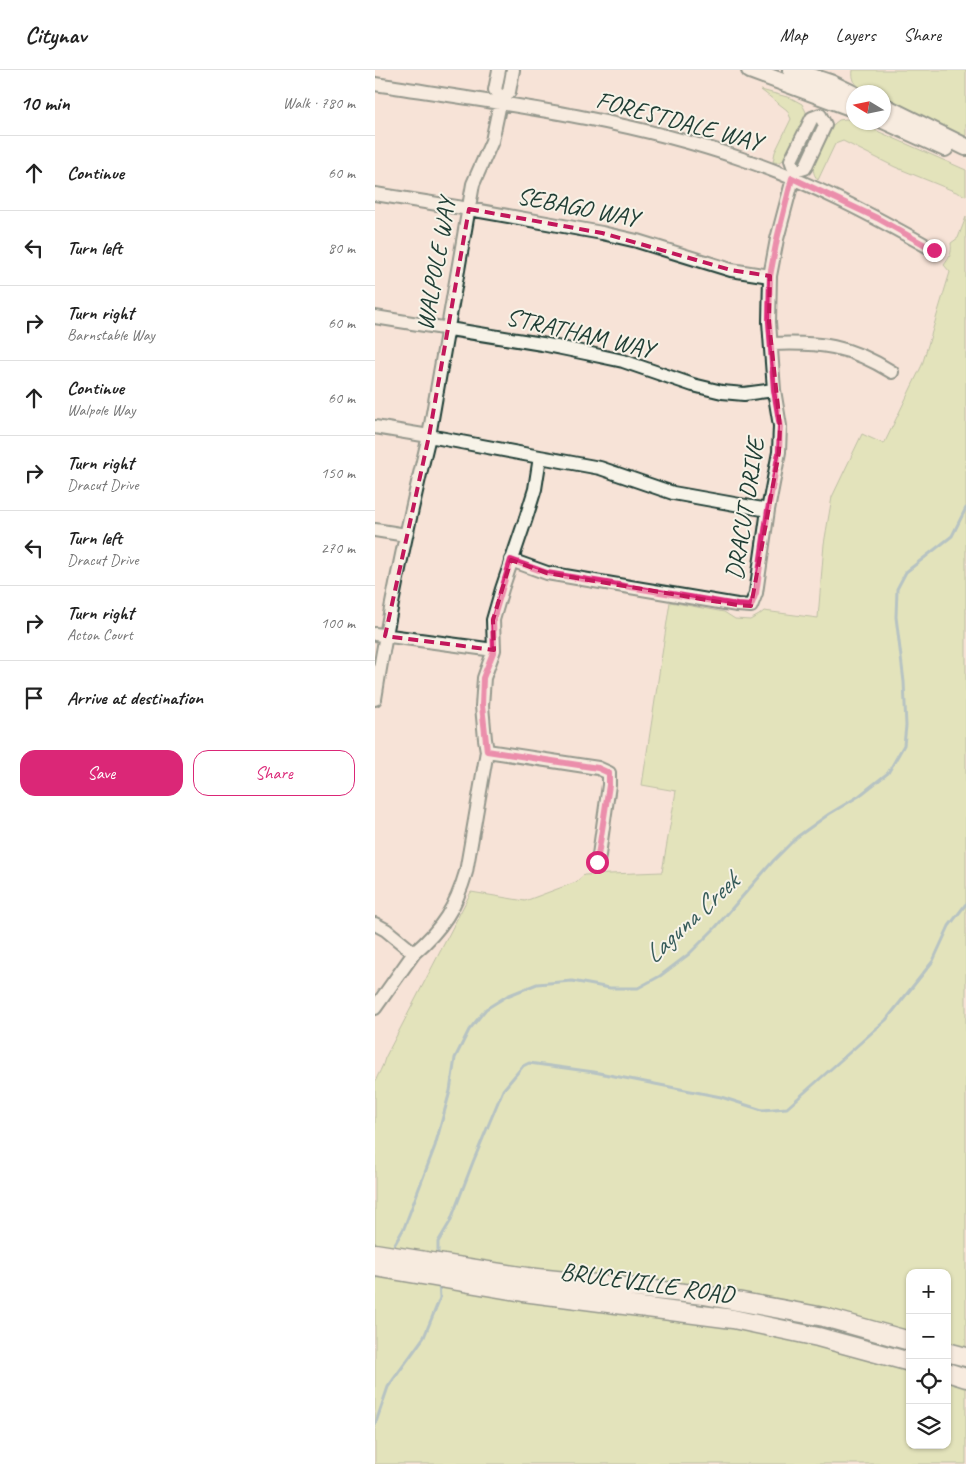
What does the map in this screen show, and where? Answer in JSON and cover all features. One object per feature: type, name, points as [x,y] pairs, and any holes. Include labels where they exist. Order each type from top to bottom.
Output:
[{"type":"main road","name":"BRUCEVILLE ROAD","points":[[375,1253],[532,1293],[733,1319],[819,1337],[906,1361]]},
{"type":"main road","name":"BRUCEVILLE ROAD","points":[[375,1266],[457,1274],[527,1277],[704,1295],[823,1317],[906,1340]]},
{"type":"main road","points":[[951,1353],[966,1357]]},
{"type":"main road","points":[[951,1373],[966,1378]]},
{"type":"street","points":[[499,70],[495,90],[500,101],[509,92],[513,70]]},
{"type":"street","points":[[750,70],[846,106]]},
{"type":"street","points":[[791,70],[833,76],[846,88]]},
{"type":"street","points":[[793,175],[805,168],[825,125],[820,115],[833,76]]},
{"type":"street","name":"FORESTDALE WAY","points":[[375,84],[500,101],[675,138],[793,175],[934,250]]},
{"type":"street","name":"WALPOLE WAY","points":[[375,699],[380,635],[429,436],[473,184],[491,141],[500,101]]},
{"type":"street","points":[[891,110],[966,147]]},
{"type":"street","points":[[891,124],[966,158]]},
{"type":"street","name":"DRACUT DRIVE","points":[[511,560],[547,573],[751,606],[756,593],[768,510],[779,452],[780,426],[774,390],[769,322],[770,276],[793,175]]},
{"type":"street","name":"SEBAGO WAY","points":[[375,194],[602,233],[637,241],[731,270],[770,276]]},
{"type":"street","name":"STRATHAM WAY","points":[[375,317],[541,344],[623,361],[693,385],[722,392],[744,394],[774,390]]},
{"type":"street","points":[[771,344],[821,344],[843,349],[875,361],[892,372]]},
{"type":"street","points":[[375,427],[600,468],[673,493],[768,510]]},
{"type":"street","points":[[375,1008],[414,953],[427,942],[443,922],[455,905],[461,890],[466,872],[487,751],[482,706],[483,678],[494,650],[493,620],[535,489],[540,457]]},
{"type":"street","points":[[375,530],[406,535]]},
{"type":"street","points":[[380,635],[494,650]]},
{"type":"street","points":[[487,751],[598,768],[609,773],[609,785],[597,862]]},
{"type":"street","points":[[375,924],[386,930],[414,953]]},
{"type":"highlighted area","points":[[469,209],[602,233],[731,270],[770,276],[769,322],[780,426],[779,452],[751,606],[547,573],[511,560],[493,620],[494,650],[385,636],[429,436]]},
{"type":"green space","points":[[853,70],[966,70],[966,138],[891,101],[891,85],[857,85],[853,76]]},
{"type":"green space","points":[[761,90],[791,98],[802,104],[806,112],[804,121],[786,157],[779,162],[773,162],[775,152],[791,119],[787,110]]},
{"type":"green space","points":[[846,119],[846,130],[875,130],[966,170],[966,196],[895,167],[843,141],[835,144],[818,180],[814,172],[814,164],[834,124],[839,120]]},
{"type":"green space","points":[[966,217],[966,1464],[375,1464],[375,1082],[385,1058],[471,892],[525,901],[576,882],[584,875],[662,872],[676,791],[642,785],[670,602],[724,612],[735,619],[750,620],[764,611],[818,618],[824,544],[832,497],[862,434],[884,444],[922,365],[950,272],[944,265],[950,255],[951,243],[958,238]]},
{"type":"waterway","name":"Laguna Creek","points":[[392,1249],[404,1228],[435,1146],[450,1091],[455,1058],[469,1030],[486,1009],[507,996],[537,984],[572,981],[610,988],[638,988],[660,976],[689,954],[715,928],[774,860],[797,837],[829,814],[859,796],[888,773],[904,745],[906,726],[904,682],[896,617],[897,589],[906,572],[952,536],[966,508]]},
{"type":"waterway","name":"Laguna Creek","points":[[438,1257],[438,1242],[450,1222],[503,1090],[523,1066],[529,1063],[594,1072],[721,1097],[762,1110],[787,1108],[886,1020],[933,961],[949,926],[966,904]]},
{"type":"waterway","name":"Laguna Creek","points":[[375,1280],[378,1274]]},
{"type":"waterway","name":"Laguna Creek","points":[[375,1425],[388,1387],[424,1337],[440,1298],[439,1283]]},
{"type":"route","points":[[597,862],[609,785],[609,773],[598,768],[487,751],[482,706],[483,678],[494,650],[493,620],[511,560],[547,573],[751,606],[756,593],[768,510],[779,452],[780,426],[774,390],[769,322],[770,276],[792,178],[877,218],[934,250]]}]
